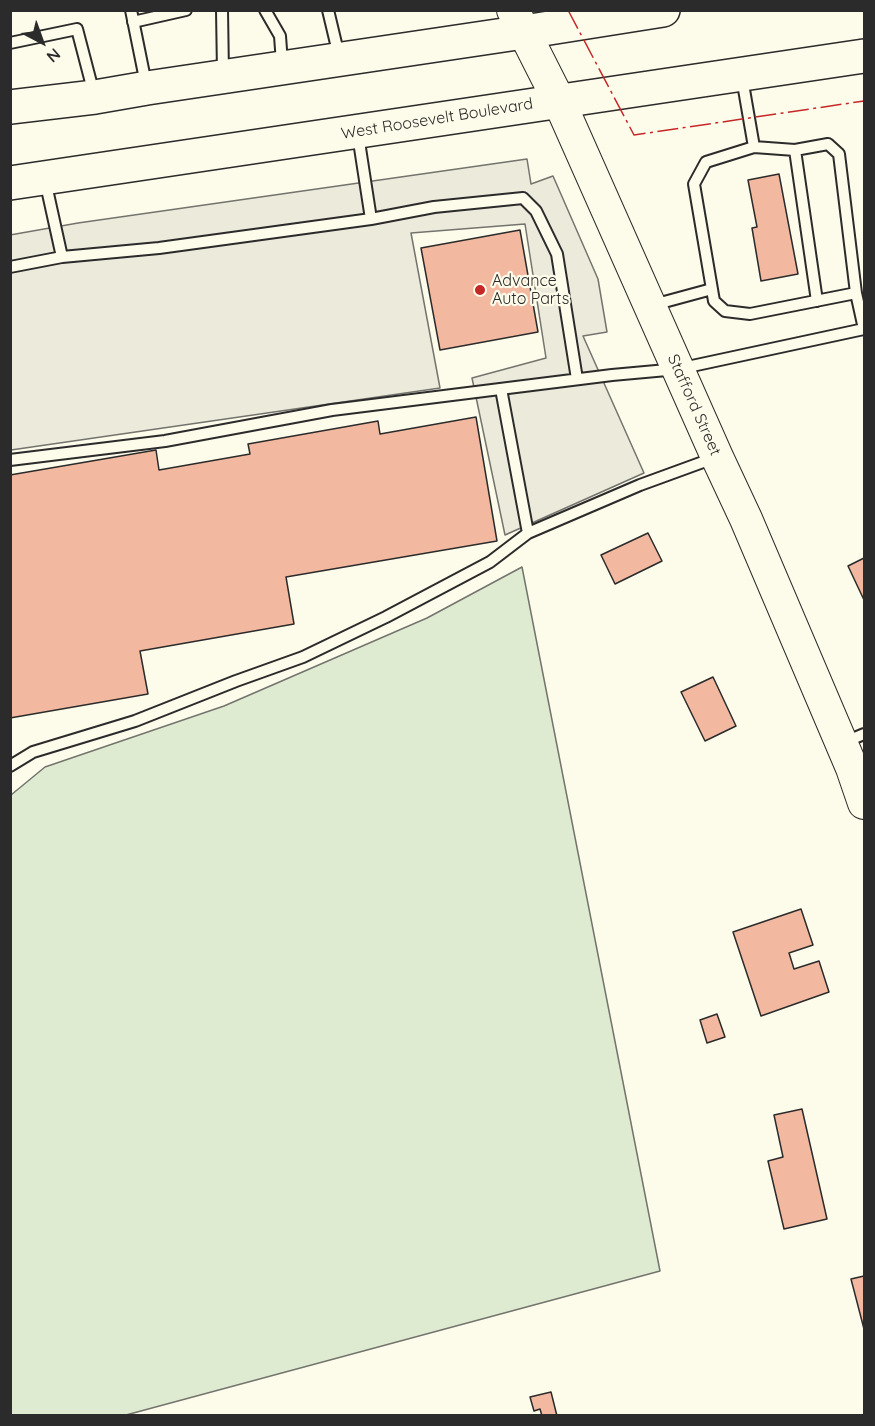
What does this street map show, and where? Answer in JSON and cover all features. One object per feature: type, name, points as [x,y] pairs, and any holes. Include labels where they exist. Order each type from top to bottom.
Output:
[{"type":"highway","points":[[10,107],[95,97],[339,59],[519,21],[663,10]]},
{"type":"highway","name":"West Roosevelt Boulevard","points":[[10,183],[864,56]]},
{"type":"street","name":"Stafford Street","points":[[519,21],[559,101],[717,457],[853,739],[864,803]]},
{"type":"lane","points":[[147,88],[132,16],[186,10]]},
{"type":"lane","points":[[222,10],[223,77]]},
{"type":"lane","points":[[265,10],[280,36],[282,68]]},
{"type":"lane","points":[[328,10],[339,59]]},
{"type":"lane","points":[[10,43],[77,29],[95,97]]},
{"type":"lane","points":[[741,75],[753,147]]},
{"type":"lane","points":[[357,131],[371,219]]},
{"type":"lane","points":[[10,460],[165,441],[332,410],[577,379],[678,369],[864,329],[856,293],[839,154],[828,144],[795,150],[753,147],[706,162],[694,184],[714,301],[725,311],[750,314],[856,293]]},
{"type":"lane","points":[[795,150],[817,301]]},
{"type":"lane","points":[[44,178],[62,257]]},
{"type":"lane","points":[[10,267],[62,257],[159,248],[371,219],[434,207],[523,198],[536,211],[557,255],[577,379]]},
{"type":"lane","points":[[650,306],[712,289]]},
{"type":"lane","points":[[501,389],[528,533]]},
{"type":"lane","points":[[10,766],[33,753],[135,721],[303,657],[490,562],[528,533],[640,485],[717,457]]},
{"type":"green space","points":[[522,567],[660,1271],[126,1415],[11,1415],[11,795],[45,767],[224,706],[427,618]]},
{"type":"shaded area","points":[[527,159],[531,184],[553,176],[598,279],[607,332],[583,336],[644,473],[505,535],[472,378],[546,358],[525,224],[411,233],[440,388],[11,450],[10,235],[78,223]]},
{"type":"building","points":[[779,174],[798,274],[761,281],[752,228],[757,227],[748,180]]},
{"type":"building","name":"Advance Auto Parts","points":[[520,230],[538,332],[440,350],[421,248]]},
{"type":"building","points":[[476,417],[497,541],[286,577],[294,624],[140,651],[148,694],[10,718],[10,475],[156,450],[159,470],[250,454],[248,444],[378,421],[380,434]]},
{"type":"building","points":[[648,533],[662,561],[615,584],[601,555]]},
{"type":"building","points":[[864,558],[864,600],[848,566]]},
{"type":"building","points":[[713,677],[736,726],[705,741],[681,692]]},
{"type":"building","points":[[801,909],[813,945],[789,953],[794,969],[819,961],[829,992],[761,1016],[733,932]]},
{"type":"building","points":[[717,1014],[725,1037],[707,1043],[700,1020]]},
{"type":"building","points":[[802,1109],[827,1219],[784,1229],[768,1161],[783,1157],[774,1115]]},
{"type":"building","points":[[864,1276],[864,1329],[851,1279]]},
{"type":"building","points":[[551,1392],[557,1416],[542,1416],[540,1409],[534,1411],[530,1397]]},
{"type":"power","points":[[568,10],[634,135],[864,101]]},
{"type":"place","name":"Advance Auto Parts","points":[[480,290]]}]
